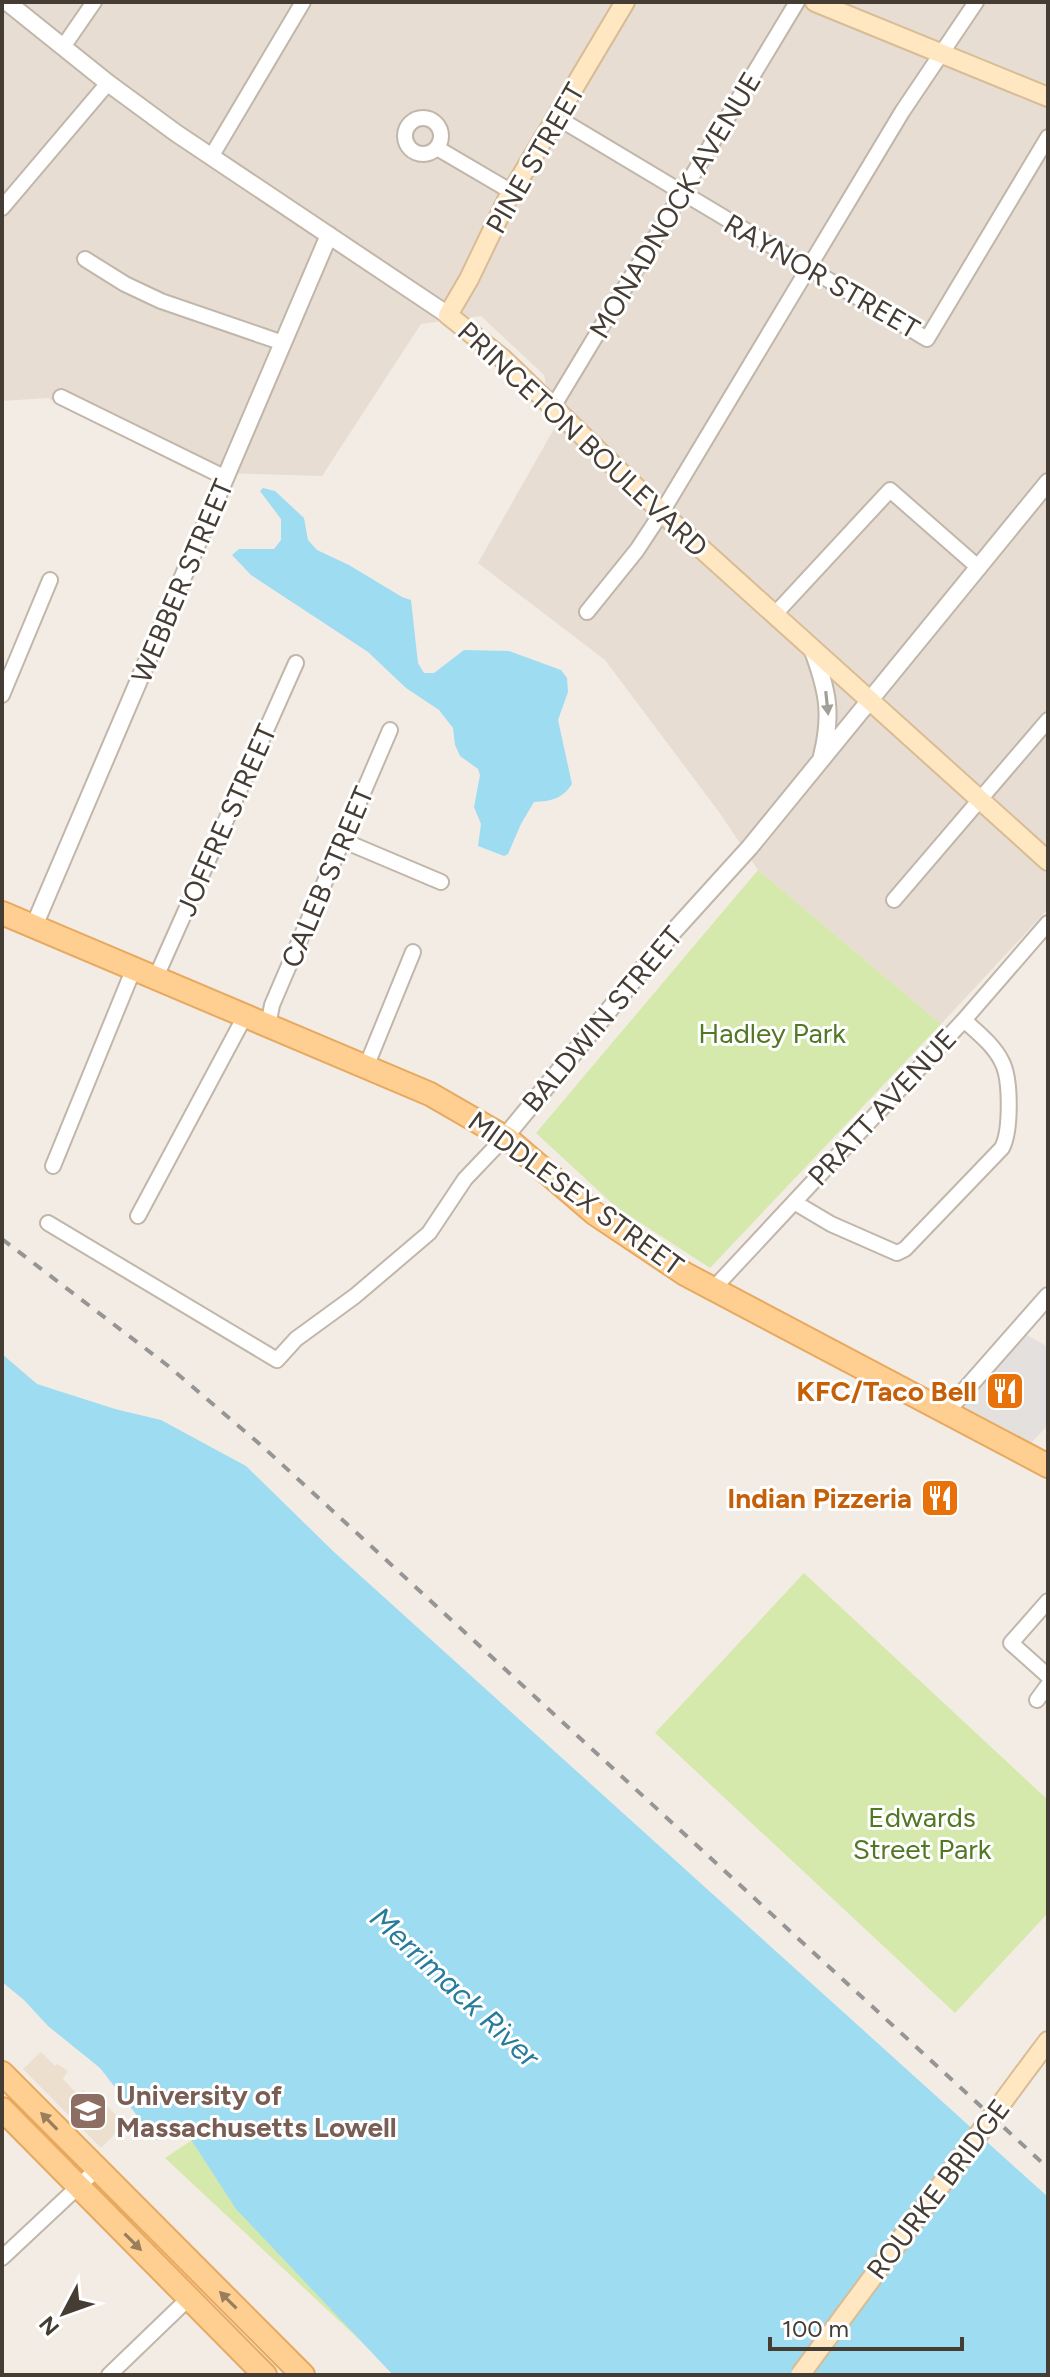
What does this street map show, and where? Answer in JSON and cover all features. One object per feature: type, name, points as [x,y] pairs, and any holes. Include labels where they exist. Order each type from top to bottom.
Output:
[{"type":"main road","name":"PINE STREET","points":[[448,315],[512,192],[625,2]]},
{"type":"main road","points":[[815,2],[1048,97]]},
{"type":"main road","name":"PRINCETON BOULEVARD","points":[[448,315],[502,358],[662,512],[1048,861]]},
{"type":"main road","name":"MIDDLESEX STREET","points":[[2,913],[430,1094],[505,1137],[594,1213],[660,1258],[1048,1466]]},
{"type":"main road","name":"ROURKE BRIDGE","points":[[800,2375],[1048,2041]]},
{"type":"main road","points":[[2,2073],[303,2375]]},
{"type":"main road","points":[[2,2109],[265,2375]]},
{"type":"street","name":"PRINCETON BOULEVARD","points":[[7,2],[108,83],[211,157],[448,315]]},
{"type":"street","points":[[63,47],[94,2]]},
{"type":"street","points":[[211,157],[303,2]]},
{"type":"street","name":"MONADNOCK AVENUE","points":[[553,407],[797,2]]},
{"type":"street","points":[[587,612],[637,550],[662,512],[902,112],[976,2]]},
{"type":"street","points":[[2,208],[108,83]]},
{"type":"street","name":"RAYNOR STREET","points":[[558,118],[927,339],[1048,137]]},
{"type":"street","points":[[437,148],[512,192]]},
{"type":"street","name":"WEBBER STREET","points":[[34,926],[329,235]]},
{"type":"street","points":[[85,259],[125,284],[161,301],[283,343]]},
{"type":"street","points":[[61,397],[226,478]]},
{"type":"street","name":"BALDWIN STREET","points":[[48,1223],[277,1360],[296,1339],[355,1296],[429,1233],[465,1179],[505,1137],[673,932],[750,847],[1048,482]]},
{"type":"street","points":[[775,614],[890,490],[979,568]]},
{"type":"street","points":[[2,695],[50,580]]},
{"type":"street","name":"BALDWIN STREET","points":[[812,648],[829,707],[829,730],[821,760]]},
{"type":"street","name":"JOFFRE STREET","points":[[156,977],[296,663]]},
{"type":"street","points":[[894,900],[1048,720]]},
{"type":"street","name":"CALEB STREET","points":[[268,1026],[272,1005],[390,730]]},
{"type":"street","points":[[344,841],[441,882]]},
{"type":"street","name":"PRATT AVENUE","points":[[714,1288],[964,1020],[1048,923]]},
{"type":"street","points":[[366,1067],[413,952]]},
{"type":"street","points":[[53,1166],[134,968]]},
{"type":"street","points":[[138,1216],[245,1016]]},
{"type":"street","points":[[794,1202],[831,1224],[897,1253],[905,1249],[1002,1148],[1006,1140],[1008,1102],[1003,1062],[964,1020]]},
{"type":"street","points":[[945,1413],[1048,1296]]},
{"type":"street","points":[[1048,1601],[1011,1643],[1048,1676]]},
{"type":"street","points":[[1037,1700],[1048,1685]]},
{"type":"street","points":[[2,2258],[96,2170]]},
{"type":"street","points":[[109,2375],[189,2298]]},
{"type":"street","points":[[248,2358],[267,2340]]},
{"type":"shaded area","points":[[2,2],[1048,2],[1048,909],[941,1024],[758,870],[719,812],[605,660],[478,563],[555,427],[544,375],[481,316],[421,324],[322,476],[192,472],[48,398],[2,401]]},
{"type":"shaded area","points":[[1025,1334],[1048,1347],[1048,1425],[1031,1443],[961,1407]]},
{"type":"shaded area","name":"University of Massachusetts Lowell","points":[[41,2052],[55,2066],[57,2064],[68,2071],[63,2079],[78,2095],[83,2090],[91,2098],[95,2094],[125,2124],[101,2148],[23,2069]]},
{"type":"green space","name":"Hadley Park","points":[[758,870],[941,1024],[710,1268],[616,1207],[536,1133]]},
{"type":"green space","name":"Edwards Street Park","points":[[804,1573],[1048,1800],[1048,1913],[955,2013],[655,1733]]},
{"type":"green space","points":[[195,2138],[397,2375],[165,2158]]},
{"type":"water","points":[[263,488],[275,491],[304,518],[308,540],[317,550],[411,600],[418,663],[424,673],[434,673],[464,650],[509,651],[561,670],[567,678],[568,692],[558,720],[572,784],[556,798],[534,802],[508,854],[504,856],[478,846],[481,824],[474,807],[480,775],[478,769],[460,756],[453,728],[439,710],[406,688],[368,652],[251,575],[232,555],[239,549],[274,549],[281,540],[281,519],[260,491]]},
{"type":"water","name":"Merrimack River","points":[[2,1354],[37,1384],[161,1420],[246,1466],[334,1552],[1048,2197],[1048,2375],[393,2375],[236,2209],[190,2138],[176,2128],[156,2140],[100,2068],[48,2026],[2,1982]]},
{"type":"railway","points":[[2,1239],[167,1365],[262,1446],[1048,2168]]},
{"type":"place","name":"KFC/Taco Bell","points":[[1005,1391]]},
{"type":"place","name":"Indian Pizzeria","points":[[940,1498]]},
{"type":"place","name":"University of Massachusetts Lowell","points":[[88,2111]]}]
